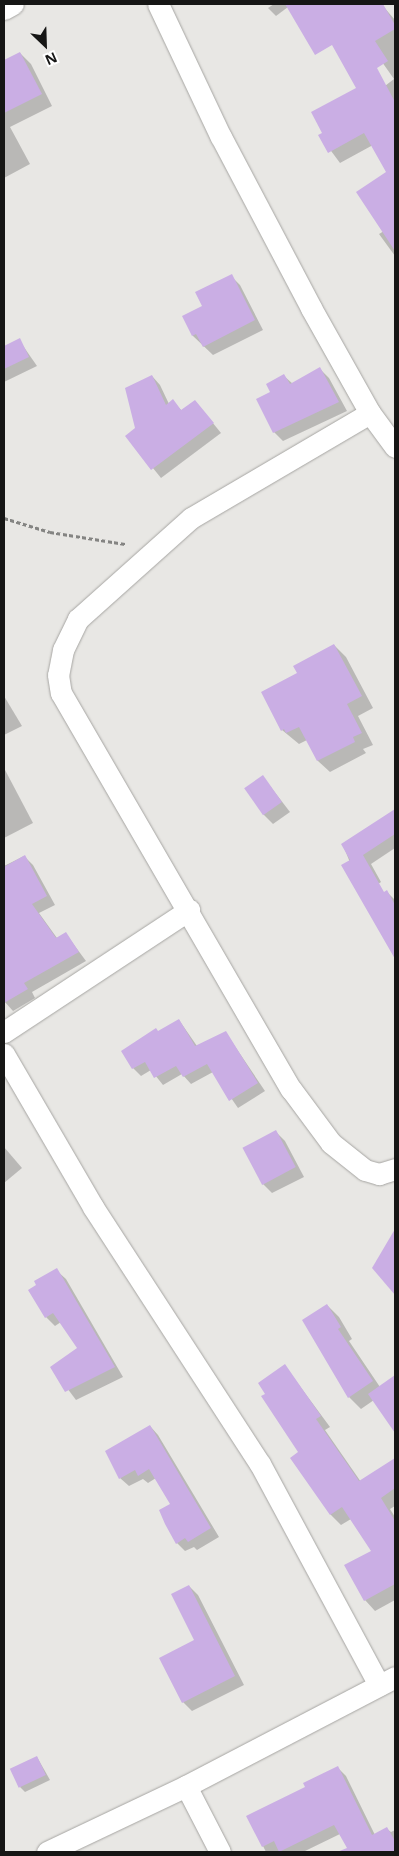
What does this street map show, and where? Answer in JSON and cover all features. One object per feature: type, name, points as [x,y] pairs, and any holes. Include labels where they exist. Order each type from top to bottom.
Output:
[{"type":"street","points":[[4,9],[13,4]]},
{"type":"street","points":[[158,4],[221,137],[370,413],[395,447]]},
{"type":"street","points":[[370,413],[191,518],[78,619],[63,650],[58,675],[61,693],[189,910],[291,1090],[331,1143],[365,1170],[379,1174],[395,1169]]},
{"type":"street","points":[[4,1032],[189,910]]},
{"type":"street","points":[[4,1054],[93,1207],[260,1464],[387,1681],[186,1786],[47,1852]]},
{"type":"street","points":[[186,1786],[220,1852]]},
{"type":"path","points":[[4,518],[100,542],[158,548]]},
{"type":"building","points":[[285,4],[383,4],[395,25],[395,29],[375,41],[388,61],[377,68],[395,102],[395,251],[356,192],[386,172],[364,133],[328,153],[318,135],[322,133],[311,112],[356,88],[332,45],[315,55]]},
{"type":"building","points":[[20,52],[42,94],[4,113],[4,60]]},
{"type":"building","points":[[232,274],[255,320],[203,347],[196,334],[192,336],[182,316],[202,306],[195,292]]},
{"type":"building","points":[[20,338],[29,357],[4,369],[4,346]]},
{"type":"building","points":[[320,367],[339,402],[273,433],[256,399],[270,392],[266,384],[284,374],[290,384]]},
{"type":"building","points":[[152,375],[166,405],[173,399],[181,410],[195,400],[214,423],[151,470],[125,436],[135,428],[125,388]]},
{"type":"building","points":[[334,644],[362,696],[347,704],[362,733],[353,737],[355,742],[317,761],[299,727],[286,733],[284,729],[281,731],[261,692],[297,673],[293,666]]},
{"type":"building","points":[[263,775],[282,802],[263,815],[244,788]]},
{"type":"building","points":[[395,809],[395,834],[363,855],[384,892],[387,890],[395,905],[395,959],[341,865],[350,860],[341,844]]},
{"type":"building","points":[[25,855],[47,896],[32,904],[56,938],[66,932],[79,952],[24,983],[28,989],[4,1003],[4,867]]},
{"type":"building","points":[[179,1019],[195,1046],[226,1031],[258,1083],[229,1101],[207,1064],[183,1077],[176,1066],[154,1078],[145,1062],[132,1069],[121,1051],[156,1028],[158,1031]]},
{"type":"building","points":[[276,1130],[296,1167],[262,1185],[242,1148]]},
{"type":"building","points":[[395,1229],[395,1295],[372,1268]]},
{"type":"building","points":[[57,1268],[115,1367],[65,1392],[50,1367],[77,1348],[53,1313],[45,1318],[28,1290],[36,1285],[34,1281]]},
{"type":"building","points":[[327,1304],[341,1327],[338,1329],[373,1381],[348,1398],[302,1320]]},
{"type":"building","points":[[285,1364],[321,1416],[316,1419],[359,1481],[395,1458],[395,1488],[381,1498],[395,1521],[395,1584],[364,1601],[344,1565],[371,1551],[342,1507],[330,1515],[290,1458],[298,1452],[261,1396],[265,1394],[258,1383]]},
{"type":"building","points":[[395,1375],[395,1433],[368,1394]]},
{"type":"building","points":[[150,1425],[211,1528],[188,1542],[185,1538],[176,1544],[165,1524],[159,1510],[170,1504],[149,1469],[138,1476],[135,1470],[119,1479],[105,1451]]},
{"type":"building","points":[[189,1585],[235,1676],[182,1703],[159,1658],[194,1640],[171,1594]]},
{"type":"building","points":[[37,1756],[46,1775],[19,1788],[10,1769]]},
{"type":"building","points":[[338,1766],[372,1835],[387,1827],[395,1841],[395,1852],[337,1852],[347,1848],[334,1825],[279,1852],[274,1841],[262,1847],[246,1816],[305,1787],[303,1783]]}]
